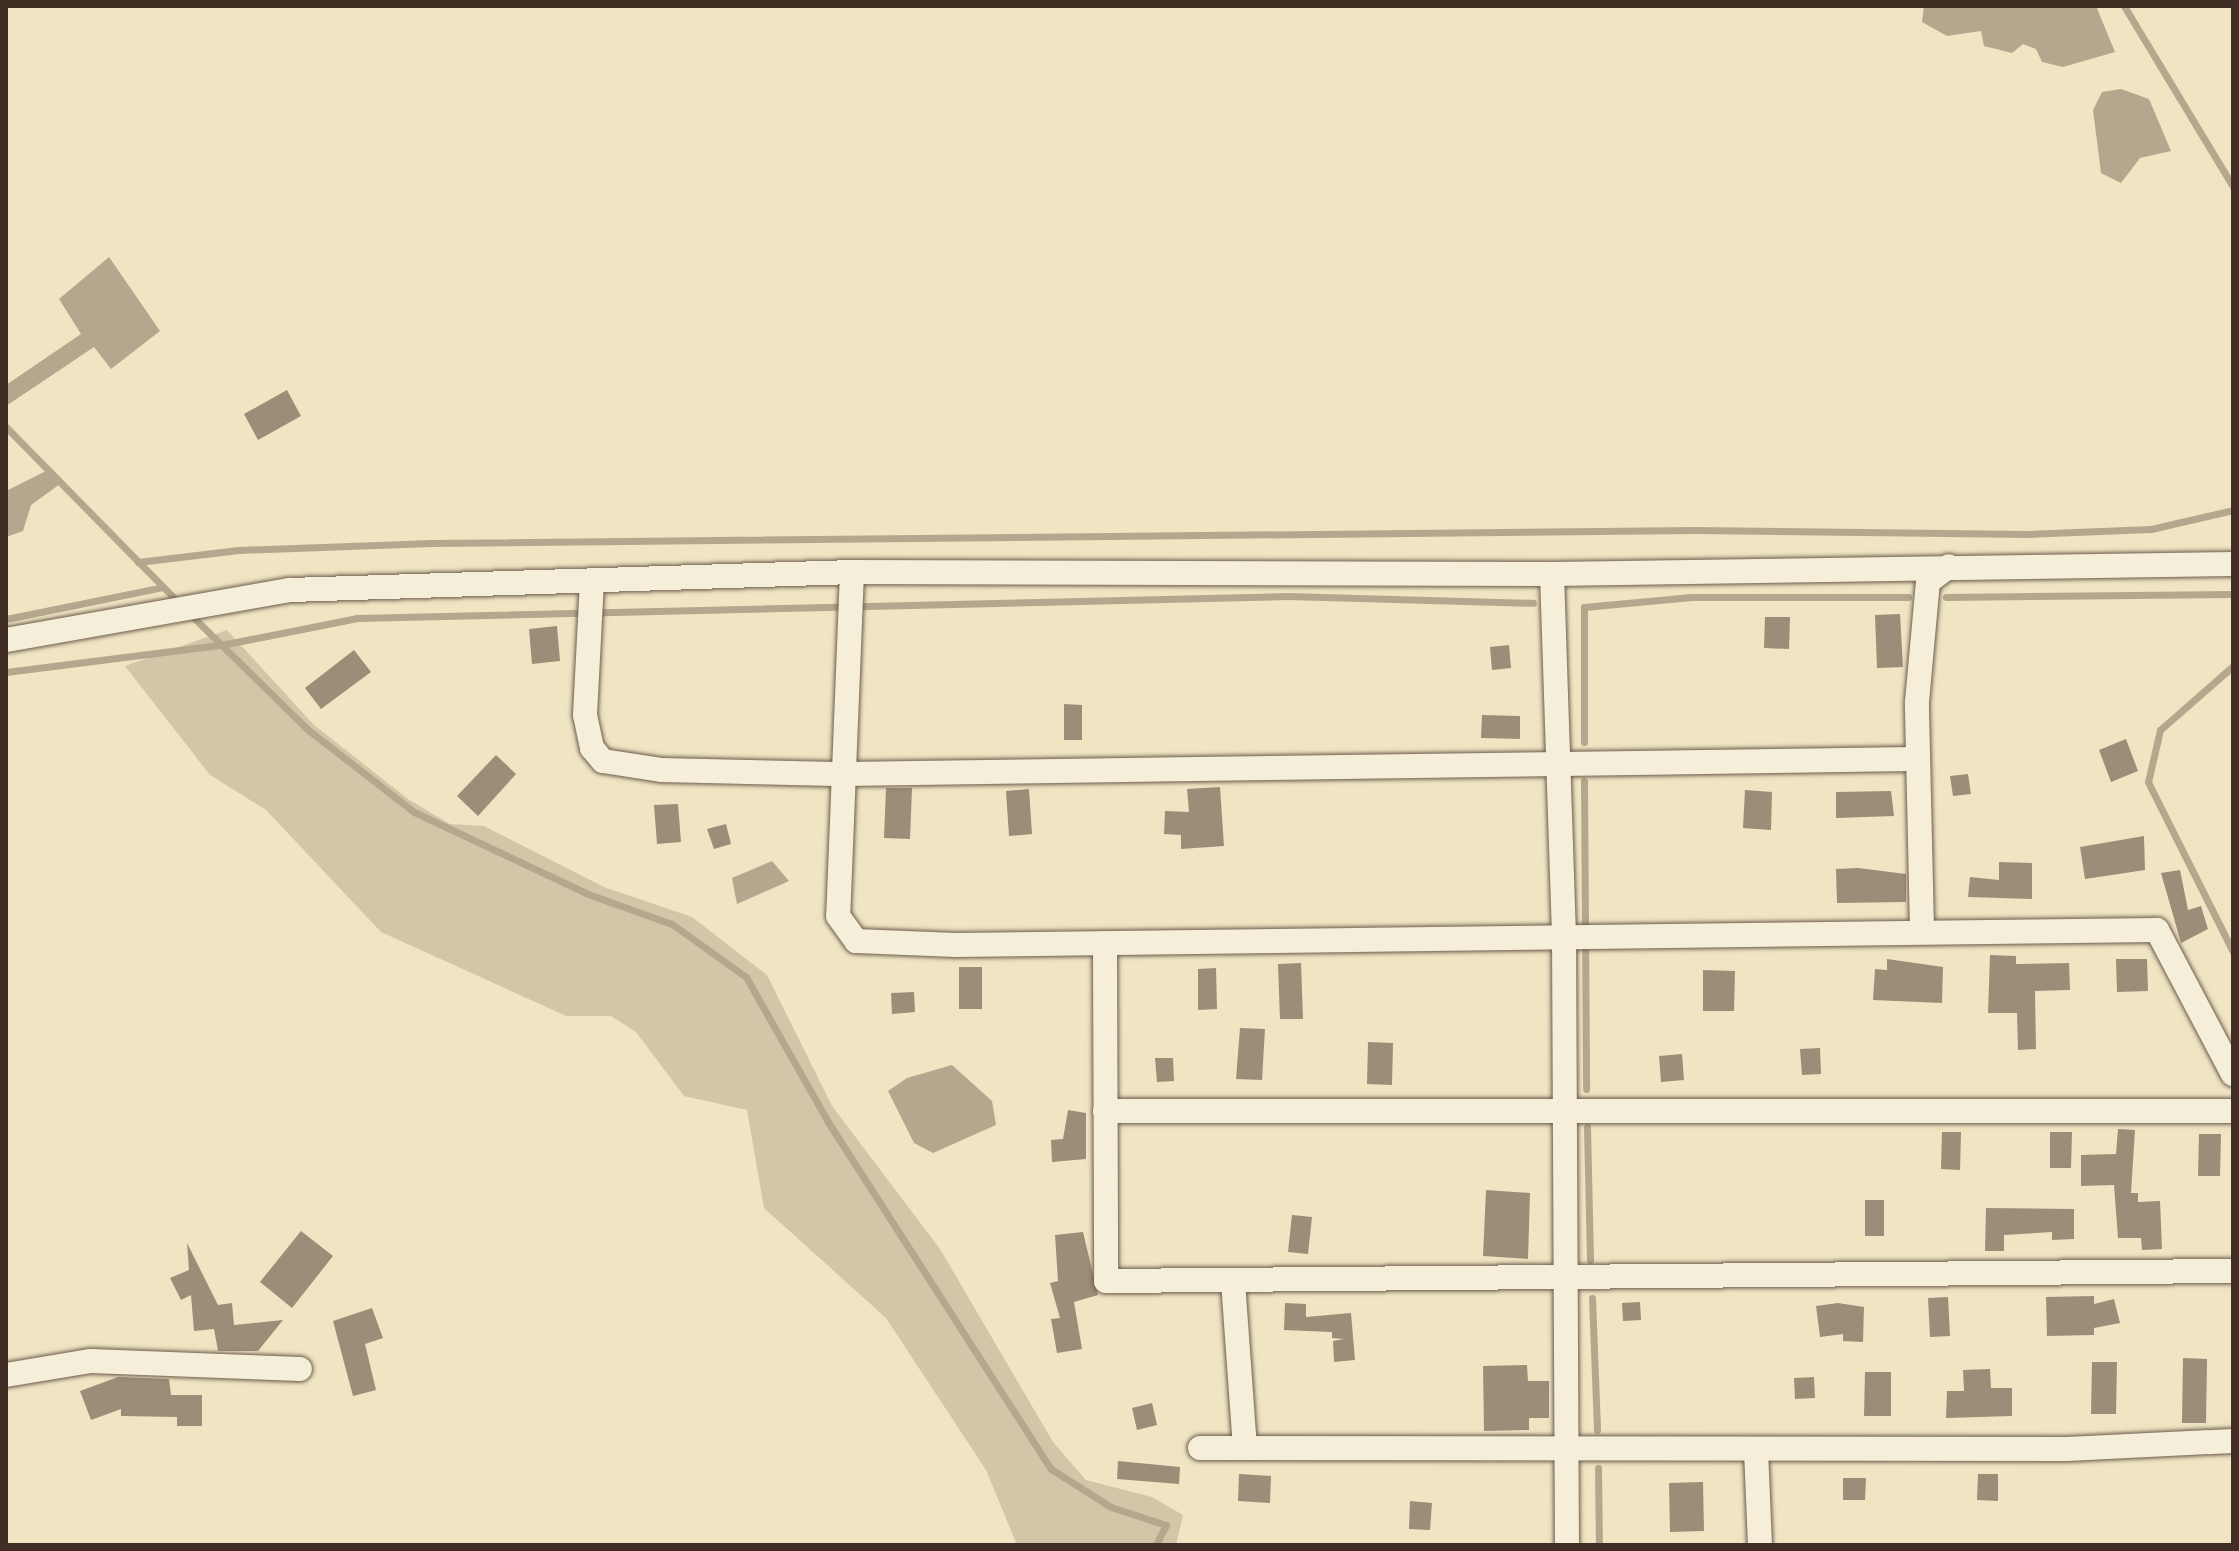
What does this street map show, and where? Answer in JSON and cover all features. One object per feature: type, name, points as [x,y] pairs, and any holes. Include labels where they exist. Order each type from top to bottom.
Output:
[{"type":"street","points":[[6,640],[139,620],[209,601],[290,590],[852,572],[1552,574],[2233,564]]},
{"type":"street","points":[[1922,930],[1914,759],[1928,582],[1949,566]]},
{"type":"street","points":[[852,572],[838,916],[856,941],[1105,943],[1922,930],[2157,930],[2233,1074]]},
{"type":"street","points":[[1552,574],[1564,936],[1561,1280],[1567,1545]]},
{"type":"street","points":[[592,581],[585,715],[592,748],[603,761],[662,770],[845,774],[1914,759]]},
{"type":"street","points":[[1105,943],[1106,1281],[1561,1280],[2233,1271]]},
{"type":"street","points":[[1105,1111],[1564,1108],[2233,1111]]},
{"type":"street","points":[[1233,1281],[1245,1447]]},
{"type":"street","points":[[6,1375],[91,1361],[300,1369]]},
{"type":"street","points":[[1200,1448],[1756,1450],[2233,1441]]},
{"type":"street","points":[[1756,1450],[1760,1545]]},
{"type":"shaded area","points":[[1924,6],[2096,6],[2115,52],[2063,67],[2042,62],[2036,49],[2023,44],[2012,53],[1984,46],[1981,31],[1947,36],[1922,22]]},
{"type":"shaded area","points":[[2121,89],[2149,99],[2171,151],[2140,158],[2121,183],[2101,173],[2093,110],[2102,92]]},
{"type":"shaded area","points":[[109,257],[160,331],[111,369],[94,347],[6,406],[6,385],[81,334],[59,299]]},
{"type":"shaded area","points":[[46,471],[60,484],[31,505],[23,531],[6,537],[6,491]]},
{"type":"shaded area","points":[[227,630],[314,725],[408,799],[450,824],[484,826],[604,887],[692,917],[767,975],[832,1106],[940,1249],[1053,1442],[1086,1480],[1152,1497],[1183,1515],[1176,1545],[1017,1545],[986,1470],[886,1318],[764,1208],[747,1110],[684,1096],[636,1032],[611,1016],[566,1016],[381,932],[266,810],[210,775],[125,666]]},
{"type":"shaded area","points":[[772,861],[789,881],[737,904],[732,878]]},
{"type":"shaded area","points":[[952,1065],[992,1101],[996,1125],[933,1153],[914,1143],[888,1091],[907,1078]]},
{"type":"building","points":[[287,390],[301,416],[258,440],[244,414]]},
{"type":"building","points":[[1900,614],[1903,667],[1877,668],[1875,615]]},
{"type":"building","points":[[1765,617],[1790,617],[1789,649],[1764,648]]},
{"type":"building","points":[[557,626],[560,661],[532,664],[529,629]]},
{"type":"building","points":[[1509,645],[1511,668],[1492,670],[1490,647]]},
{"type":"building","points":[[354,650],[371,672],[321,709],[305,688]]},
{"type":"building","points":[[1064,704],[1082,705],[1082,740],[1064,740]]},
{"type":"building","points":[[1482,715],[1520,716],[1520,739],[1481,738]]},
{"type":"building","points":[[2126,739],[2138,771],[2111,782],[2099,750]]},
{"type":"building","points":[[496,755],[516,774],[478,816],[457,796]]},
{"type":"building","points":[[1968,774],[1971,794],[1953,796],[1950,776]]},
{"type":"building","points":[[1220,787],[1224,846],[1181,849],[1181,835],[1164,834],[1165,811],[1189,812],[1187,789]]},
{"type":"building","points":[[886,788],[912,788],[910,839],[884,838]]},
{"type":"building","points":[[1029,789],[1032,834],[1009,836],[1006,791]]},
{"type":"building","points":[[1745,790],[1772,792],[1771,830],[1743,828]]},
{"type":"building","points":[[1891,791],[1894,816],[1836,818],[1836,792]]},
{"type":"building","points":[[678,804],[681,842],[657,844],[654,805]]},
{"type":"building","points":[[726,824],[731,844],[714,849],[707,829]]},
{"type":"building","points":[[2144,836],[2145,870],[2085,879],[2080,847]]},
{"type":"building","points":[[1999,862],[2032,863],[2032,899],[1968,897],[1970,877],[1999,880]]},
{"type":"building","points":[[1858,868],[1906,874],[1906,902],[1837,903],[1836,869]]},
{"type":"building","points":[[2180,870],[2188,910],[2201,906],[2208,929],[2181,943],[2161,873]]},
{"type":"building","points":[[1990,955],[2016,956],[2016,964],[2069,963],[2070,990],[2035,991],[2036,1049],[2018,1050],[2017,1013],[1988,1013]]},
{"type":"building","points":[[1887,959],[1943,967],[1942,1003],[1873,1000],[1875,969],[1887,970]]},
{"type":"building","points":[[2116,959],[2147,959],[2148,991],[2117,992]]},
{"type":"building","points":[[1301,963],[1303,1019],[1280,1019],[1278,964]]},
{"type":"building","points":[[959,967],[982,967],[982,1009],[959,1009]]},
{"type":"building","points":[[1216,968],[1217,1009],[1198,1010],[1198,969]]},
{"type":"building","points":[[1703,970],[1735,971],[1734,1011],[1703,1011]]},
{"type":"building","points":[[914,992],[915,1012],[892,1014],[891,993]]},
{"type":"building","points":[[1240,1028],[1265,1029],[1262,1080],[1236,1079]]},
{"type":"building","points":[[1368,1042],[1393,1043],[1392,1085],[1367,1084]]},
{"type":"building","points":[[1820,1048],[1821,1074],[1802,1075],[1800,1049]]},
{"type":"building","points":[[1682,1054],[1684,1080],[1661,1082],[1659,1056]]},
{"type":"building","points":[[1155,1058],[1173,1058],[1174,1081],[1157,1082]]},
{"type":"building","points":[[1068,1110],[1086,1113],[1086,1159],[1052,1162],[1051,1140],[1063,1139]]},
{"type":"building","points":[[2118,1129],[2135,1130],[2131,1193],[2138,1193],[2138,1202],[2160,1201],[2162,1249],[2142,1250],[2141,1238],[2118,1238],[2114,1185],[2081,1186],[2081,1155],[2116,1154]]},
{"type":"building","points":[[1942,1132],[1961,1132],[1960,1170],[1941,1169]]},
{"type":"building","points":[[2050,1132],[2072,1132],[2071,1168],[2050,1168]]},
{"type":"building","points":[[2199,1134],[2221,1134],[2220,1176],[2198,1176]]},
{"type":"building","points":[[1486,1190],[1530,1193],[1528,1259],[1483,1256]]},
{"type":"building","points":[[1865,1200],[1884,1200],[1884,1236],[1865,1236]]},
{"type":"building","points":[[1986,1208],[2074,1209],[2074,1239],[2052,1240],[2052,1232],[2004,1235],[2004,1251],[1985,1251]]},
{"type":"building","points":[[1292,1215],[1312,1217],[1308,1254],[1288,1252]]},
{"type":"building","points":[[301,1231],[333,1256],[292,1308],[260,1282]]},
{"type":"building","points":[[1083,1232],[1098,1295],[1074,1302],[1082,1349],[1057,1353],[1051,1319],[1060,1318],[1050,1283],[1058,1281],[1055,1235]]},
{"type":"building","points":[[187,1243],[218,1305],[232,1303],[234,1325],[283,1320],[258,1351],[218,1351],[214,1329],[194,1331],[191,1295],[181,1300],[170,1278],[189,1270]]},
{"type":"building","points":[[2094,1296],[2094,1304],[2114,1299],[2120,1323],[2094,1328],[2094,1335],[2047,1336],[2046,1297]]},
{"type":"building","points":[[1948,1297],[1950,1336],[1930,1337],[1928,1298]]},
{"type":"building","points":[[1640,1302],[1641,1320],[1623,1321],[1622,1303]]},
{"type":"building","points":[[1285,1303],[1306,1304],[1306,1317],[1351,1313],[1355,1360],[1334,1362],[1333,1341],[1344,1339],[1332,1338],[1332,1332],[1284,1330]]},
{"type":"building","points":[[1838,1303],[1864,1307],[1863,1342],[1843,1341],[1843,1334],[1820,1337],[1816,1306]]},
{"type":"building","points":[[372,1308],[383,1338],[365,1344],[376,1390],[353,1396],[333,1321]]},
{"type":"building","points":[[2183,1358],[2207,1359],[2206,1423],[2182,1423]]},
{"type":"building","points":[[2092,1362],[2117,1362],[2116,1414],[2091,1414]]},
{"type":"building","points":[[1527,1365],[1528,1381],[1549,1381],[1549,1418],[1529,1418],[1529,1430],[1484,1431],[1483,1366]]},
{"type":"building","points":[[1990,1369],[1991,1388],[2012,1388],[2012,1416],[1946,1418],[1947,1391],[1964,1391],[1963,1370]]},
{"type":"building","points":[[1865,1372],[1891,1372],[1891,1416],[1864,1416]]},
{"type":"building","points":[[118,1377],[169,1379],[171,1395],[202,1395],[202,1426],[177,1426],[177,1417],[121,1416],[121,1409],[91,1420],[80,1391]]},
{"type":"building","points":[[1814,1377],[1815,1398],[1795,1399],[1794,1378]]},
{"type":"building","points":[[1152,1403],[1157,1425],[1137,1430],[1132,1408]]},
{"type":"building","points":[[1118,1461],[1180,1467],[1179,1484],[1117,1479]]},
{"type":"building","points":[[1239,1474],[1271,1476],[1270,1503],[1238,1501]]},
{"type":"building","points":[[1978,1474],[1998,1474],[1998,1501],[1977,1500]]},
{"type":"building","points":[[1843,1478],[1866,1478],[1865,1500],[1843,1500]]},
{"type":"building","points":[[1703,1482],[1704,1531],[1670,1532],[1669,1483]]},
{"type":"building","points":[[1410,1501],[1432,1503],[1430,1530],[1409,1529]]},
{"type":"waterway","points":[[2124,6],[2233,187]]},
{"type":"waterway","points":[[6,427],[180,604]]},
{"type":"waterway","points":[[138,562],[238,550],[432,543],[1695,530],[2028,534],[2151,529],[2233,510]]},
{"type":"waterway","points":[[6,619],[163,587]]},
{"type":"waterway","points":[[1946,597],[2233,594]]},
{"type":"waterway","points":[[6,672],[221,645],[357,618],[1288,596],[1533,603]]},
{"type":"waterway","points":[[1584,742],[1584,607],[1692,597],[1908,597]]},
{"type":"waterway","points":[[188,612],[307,729],[414,812],[588,894],[672,924],[746,977],[828,1122],[1051,1469],[1111,1507],[1166,1525],[1156,1545]]},
{"type":"waterway","points":[[2233,666],[2160,730],[2148,782],[2233,952]]},
{"type":"waterway","points":[[1584,781],[1586,1089]]},
{"type":"waterway","points":[[1587,1127],[1590,1260]]},
{"type":"waterway","points":[[1592,1298],[1597,1430]]},
{"type":"waterway","points":[[1598,1468],[1599,1545]]}]
